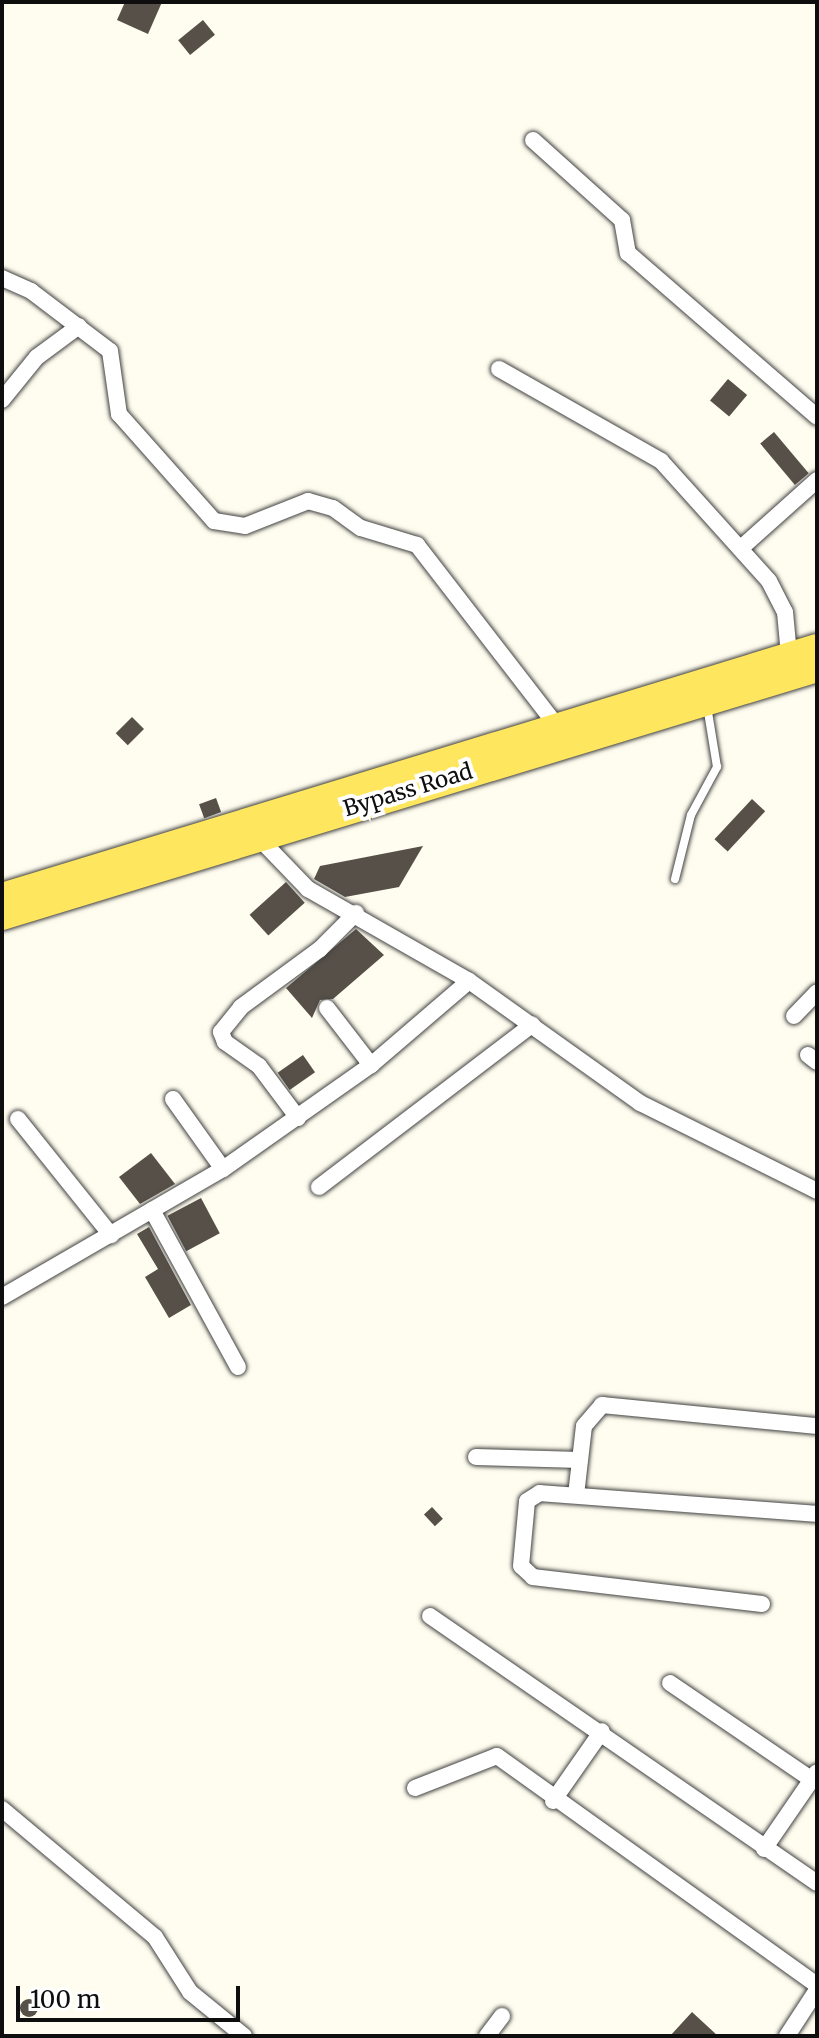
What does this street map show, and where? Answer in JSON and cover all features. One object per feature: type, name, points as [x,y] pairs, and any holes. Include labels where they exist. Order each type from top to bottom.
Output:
[{"type":"main road","name":"Bypass Road","points":[[2,896],[817,647]]},
{"type":"main road","name":"Bypass Road","points":[[2,917],[256,835],[817,669]]},
{"type":"street","points":[[533,140],[622,220],[628,253],[817,417]]},
{"type":"street","points":[[2,278],[31,291],[110,351],[116,402],[126,424],[214,521],[223,526],[245,526],[308,501],[333,508],[361,528],[417,545],[556,725]]},
{"type":"street","points":[[2,400],[37,357],[79,326]]},
{"type":"street","points":[[499,369],[661,461],[741,548],[780,598],[789,655]]},
{"type":"street","points":[[741,548],[817,480]]},
{"type":"street","points":[[256,835],[308,889],[356,913],[469,981],[657,1113],[817,1191]]},
{"type":"street","points":[[298,1118],[259,1066],[225,1042],[221,1032],[241,1007],[320,949],[356,913]]},
{"type":"street","points":[[2,1297],[223,1169],[371,1065],[469,981]]},
{"type":"street","points":[[794,1016],[817,992]]},
{"type":"street","points":[[327,1008],[371,1065]]},
{"type":"street","points":[[319,1187],[532,1025]]},
{"type":"street","points":[[173,1099],[223,1169]]},
{"type":"street","points":[[18,1119],[111,1235]]},
{"type":"street","points":[[152,1210],[238,1367]]},
{"type":"street","points":[[576,1495],[584,1426],[602,1405],[612,1403],[817,1426]]},
{"type":"street","points":[[476,1457],[580,1460]]},
{"type":"street","points":[[762,1604],[528,1575],[521,1566],[529,1496],[576,1495],[817,1514]]},
{"type":"street","points":[[430,1616],[602,1731],[764,1849],[817,1883]]},
{"type":"street","points":[[670,1683],[814,1776],[764,1849]]},
{"type":"street","points":[[553,1801],[602,1731]]},
{"type":"street","points":[[415,1788],[497,1756],[553,1801],[817,1987],[787,2036]]},
{"type":"street","points":[[2,1809],[155,1937],[190,1992],[244,2036]]},
{"type":"street","points":[[487,2036],[502,2016]]},
{"type":"lane","points":[[675,879],[691,815],[717,767],[706,702]]},
{"type":"building","points":[[125,2],[162,2],[148,34],[117,20]]},
{"type":"building","points":[[203,20],[215,35],[190,55],[178,40]]},
{"type":"building","points":[[728,379],[747,395],[729,417],[710,400]]},
{"type":"building","points":[[774,432],[809,473],[795,485],[760,444]]},
{"type":"building","points":[[132,717],[144,729],[128,745],[116,733]]},
{"type":"building","points":[[216,798],[221,812],[204,818],[199,804]]},
{"type":"building","points":[[752,799],[765,811],[728,852],[714,839]]},
{"type":"building","points":[[423,846],[399,887],[345,897],[314,879],[320,866]]},
{"type":"building","points":[[286,882],[305,903],[268,936],[250,915]]},
{"type":"building","points":[[356,929],[384,955],[333,999],[320,1000],[312,1018],[286,988]]},
{"type":"building","points":[[303,1055],[315,1072],[290,1090],[278,1073]]},
{"type":"building","points":[[151,1153],[175,1184],[140,1204],[119,1177]]},
{"type":"building","points":[[201,1198],[220,1233],[186,1251],[167,1216]]},
{"type":"building","points":[[149,1227],[191,1305],[169,1318],[145,1277],[158,1269],[137,1234]]},
{"type":"building","points":[[432,1507],[443,1519],[435,1526],[424,1515]]},
{"type":"building","points":[[29,1999],[38,2008],[29,2017],[20,2008]]},
{"type":"building","points":[[692,2012],[718,2036],[670,2036]]}]
